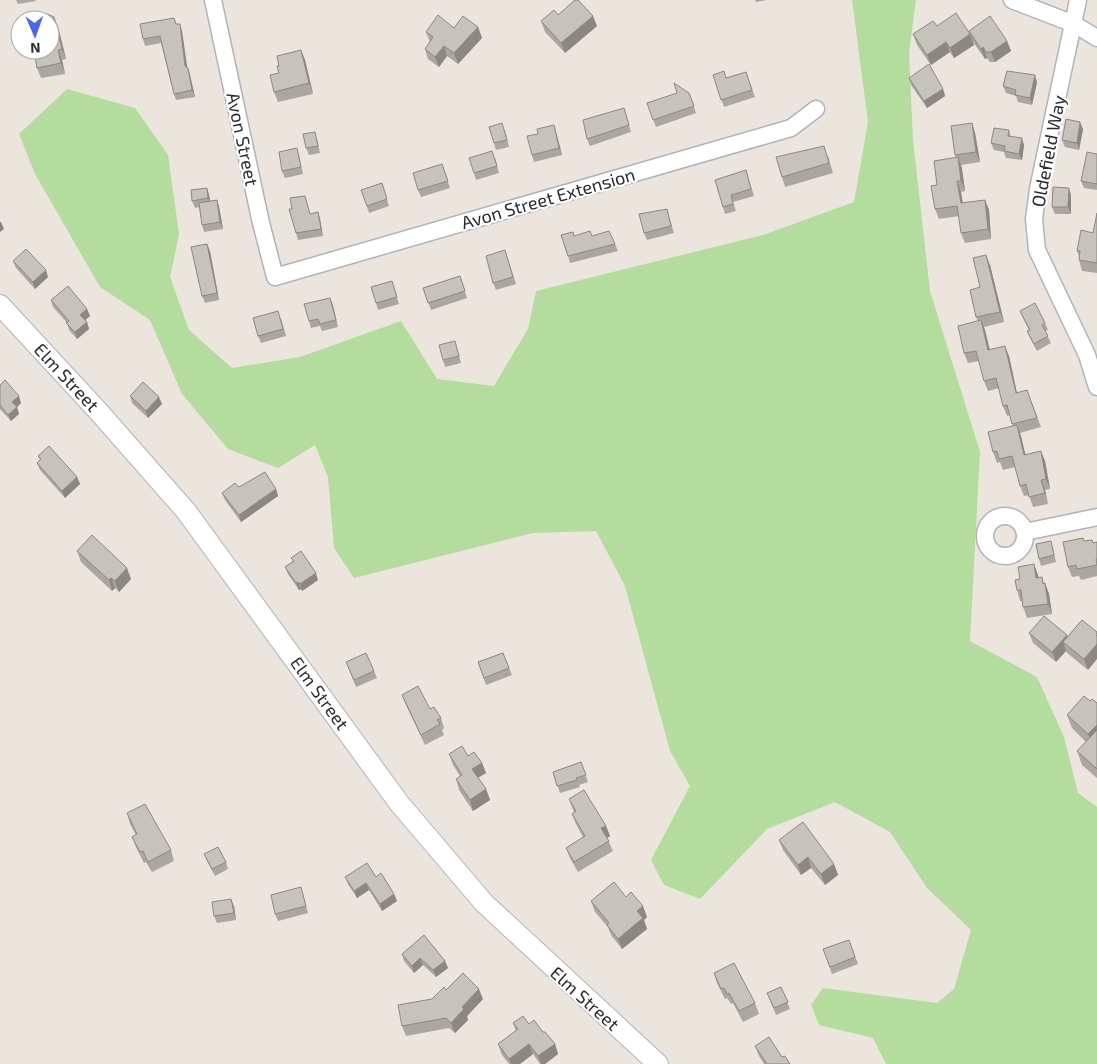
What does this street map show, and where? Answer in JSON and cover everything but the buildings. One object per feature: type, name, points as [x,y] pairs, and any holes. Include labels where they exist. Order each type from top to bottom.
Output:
[{"type":"street","name":"Avon Street","points":[[213,0],[261,223],[275,277]]},
{"type":"street","points":[[1012,0],[1074,24],[1097,38]]},
{"type":"street","name":"Oldefield Way","points":[[1078,0],[1038,189],[1034,219],[1037,250],[1087,355],[1097,386]]},
{"type":"street","name":"Avon Street Extension","points":[[275,277],[792,128],[816,109]]},
{"type":"street","name":"Elm Street","points":[[0,305],[98,411],[186,511],[431,844],[484,903],[658,1064]]},
{"type":"street","points":[[1025,532],[1097,517]]},
{"type":"green space","points":[[852,0],[916,0],[909,53],[913,140],[930,291],[980,452],[970,641],[1037,677],[1064,737],[1078,793],[1097,807],[1097,1064],[886,1064],[873,1038],[819,1025],[811,1005],[823,988],[937,1003],[954,989],[971,930],[927,888],[890,832],[835,802],[767,829],[700,899],[664,885],[651,860],[690,786],[670,751],[625,586],[596,531],[533,533],[354,578],[334,548],[328,477],[315,445],[278,468],[228,449],[182,394],[150,320],[100,287],[35,174],[19,134],[67,89],[135,108],[168,155],[179,234],[170,277],[189,330],[232,368],[300,357],[401,321],[437,379],[494,386],[528,329],[536,291],[763,235],[854,202],[868,122]]}]
